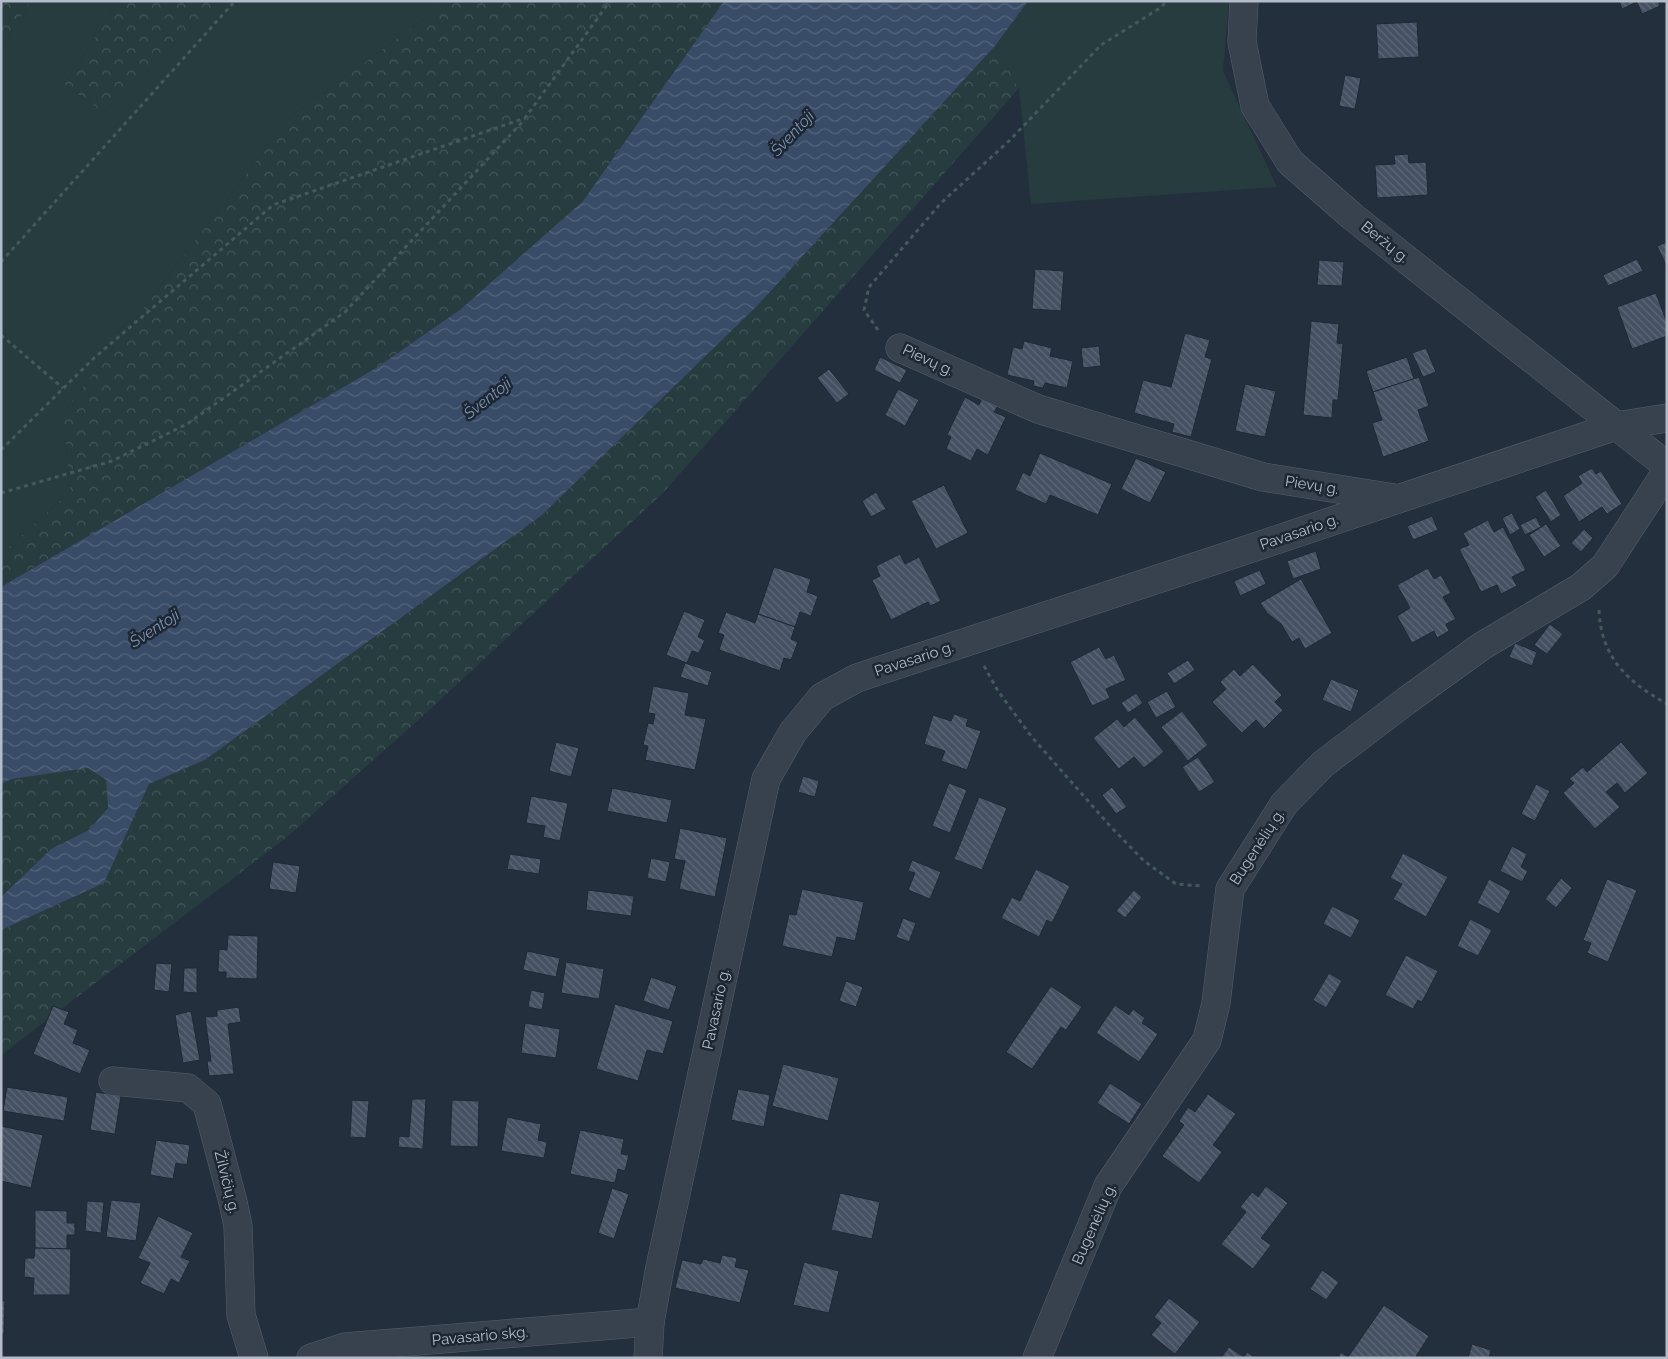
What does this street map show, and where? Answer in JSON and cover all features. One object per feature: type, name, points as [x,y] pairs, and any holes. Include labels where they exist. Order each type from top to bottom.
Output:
[{"type":"street","name":"Beržų g.","points":[[1244,1],[1242,42],[1255,106],[1290,162],[1353,217],[1667,466]]},
{"type":"street","name":"Pievų g.","points":[[900,348],[1038,409],[1263,477],[1398,498]]},
{"type":"street","name":"Pavasario g.","points":[[648,1358],[650,1322],[660,1268],[766,779],[794,732],[822,696],[857,678],[1616,426],[1667,418]]},
{"type":"street","name":"Bugenėlių g.","points":[[1037,1358],[1108,1186],[1207,1040],[1216,1003],[1230,889],[1284,804],[1323,764],[1406,701],[1482,646],[1581,587],[1606,566],[1667,471]]},
{"type":"street","name":"Žilvičių g.","points":[[113,1081],[188,1088],[207,1104],[237,1218],[241,1315],[254,1358]]},
{"type":"street","name":"Pavasario skg.","points":[[312,1358],[346,1347],[650,1322]]},
{"type":"path","points":[[1,262],[235,1]]},
{"type":"path","points":[[1,493],[112,461],[187,424],[345,312],[525,118],[610,1]]},
{"type":"path","name":"Pievų g.","points":[[900,348],[876,329],[864,310],[868,287],[940,203],[1009,141],[1101,45],[1160,8],[1167,1]]},
{"type":"path","points":[[1,450],[94,358],[273,205],[525,118]]},
{"type":"path","points":[[1,335],[64,388]]},
{"type":"path","points":[[1606,566],[1598,598],[1600,627],[1605,644],[1617,665],[1627,677],[1648,694],[1667,704]]},
{"type":"path","points":[[970,641],[998,691],[1031,736],[1110,826],[1144,861],[1176,884],[1230,889]]},
{"type":"green space","points":[[1,1],[31,1],[1,49]]},
{"type":"green space","points":[[31,1],[120,1],[64,84],[104,113],[218,1],[449,1],[290,117],[63,413],[70,492],[1,554],[1,49]]},
{"type":"green space","points":[[120,1],[218,1],[104,113],[64,84]]},
{"type":"green space","points":[[449,1],[724,1],[583,201],[461,309],[376,368],[1,587],[1,554],[70,492],[63,413],[290,117]]},
{"type":"green space","points":[[1028,1],[1229,1],[1223,71],[1277,187],[1031,204],[1019,88],[995,46]]},
{"type":"green space","points":[[995,46],[1019,88],[662,494],[426,713],[287,837],[1,1055],[1,930],[104,883],[149,784],[205,760],[542,515],[757,306]]},
{"type":"green space","points":[[88,768],[106,780],[108,808],[89,830],[51,849],[1,897],[1,784],[12,779]]},
{"type":"water","name":"Šventoji","points":[[724,1],[1028,1],[995,46],[757,306],[542,515],[205,760],[149,784],[104,883],[1,930],[1,897],[51,849],[89,830],[108,808],[106,780],[88,768],[12,779],[1,784],[1,587],[376,368],[461,309],[583,201]]},
{"type":"building","points":[[1619,1],[1658,1],[1660,6],[1642,14],[1637,2],[1622,9]]},
{"type":"building","points":[[1417,22],[1419,57],[1378,59],[1376,24]]},
{"type":"building","points":[[1345,75],[1361,78],[1355,109],[1339,106]]},
{"type":"building","points":[[1408,154],[1409,163],[1426,162],[1428,195],[1377,198],[1375,165],[1395,164],[1394,155]]},
{"type":"building","points":[[1667,242],[1667,267],[1657,246]]},
{"type":"building","points":[[1637,259],[1643,271],[1608,286],[1603,275]]},
{"type":"building","points":[[1319,260],[1344,262],[1342,286],[1317,285]]},
{"type":"building","points":[[1035,269],[1064,271],[1061,311],[1032,309]]},
{"type":"building","points":[[1656,293],[1667,323],[1667,336],[1632,349],[1617,307]]},
{"type":"building","points":[[1311,321],[1339,324],[1337,343],[1343,344],[1338,400],[1333,400],[1332,418],[1303,415]]},
{"type":"building","points":[[1185,333],[1210,340],[1205,357],[1212,359],[1191,437],[1172,432],[1174,424],[1134,413],[1143,380],[1171,387]]},
{"type":"building","points":[[1024,341],[1052,348],[1050,356],[1073,361],[1067,388],[1045,383],[1043,388],[1033,386],[1034,381],[1007,375],[1013,347],[1022,349]]},
{"type":"building","points":[[1099,346],[1101,366],[1083,368],[1081,348]]},
{"type":"building","points":[[1426,348],[1436,372],[1423,377],[1412,353]]},
{"type":"building","points":[[880,357],[907,370],[900,383],[874,370]]},
{"type":"building","points":[[1407,357],[1414,379],[1373,392],[1366,371]]},
{"type":"building","points":[[829,369],[849,394],[837,403],[817,378]]},
{"type":"building","points":[[1419,377],[1429,406],[1418,410],[1429,441],[1383,457],[1372,423],[1382,420],[1373,392]]},
{"type":"building","points":[[1245,384],[1276,391],[1265,437],[1235,431]]},
{"type":"building","points":[[898,389],[919,400],[905,426],[885,415]]},
{"type":"building","points":[[965,397],[979,405],[982,398],[998,406],[994,412],[1006,417],[988,455],[977,449],[971,461],[946,449],[951,437],[947,435]]},
{"type":"building","points":[[1040,453],[1112,484],[1098,515],[1050,495],[1046,504],[1015,490],[1023,472],[1030,476]]},
{"type":"building","points":[[1136,458],[1166,472],[1150,503],[1121,489]]},
{"type":"building","points":[[1592,468],[1596,474],[1601,471],[1622,504],[1607,514],[1602,507],[1579,522],[1563,496],[1582,483],[1578,476]]},
{"type":"building","points":[[944,485],[968,533],[936,549],[911,501]]},
{"type":"building","points":[[1546,490],[1561,515],[1551,522],[1535,497]]},
{"type":"building","points":[[876,492],[886,509],[871,517],[862,501]]},
{"type":"building","points":[[1512,513],[1520,529],[1510,535],[1502,518]]},
{"type":"building","points":[[1432,516],[1438,530],[1413,540],[1407,526]]},
{"type":"building","points":[[1536,517],[1541,527],[1525,535],[1520,525]]},
{"type":"building","points":[[1488,520],[1494,532],[1503,527],[1526,570],[1512,577],[1517,586],[1501,594],[1497,585],[1481,592],[1459,549],[1469,545],[1463,533]]},
{"type":"building","points":[[1546,524],[1561,546],[1544,557],[1529,535]]},
{"type":"building","points":[[1584,529],[1593,538],[1581,552],[1571,543]]},
{"type":"building","points":[[1316,551],[1321,569],[1293,579],[1287,561]]},
{"type":"building","points":[[900,554],[905,564],[919,557],[941,601],[930,606],[928,602],[891,620],[872,580],[880,576],[876,566]]},
{"type":"building","points":[[774,567],[811,579],[807,592],[818,596],[811,616],[800,612],[795,627],[758,614]]},
{"type":"building","points":[[1428,568],[1434,579],[1441,575],[1451,593],[1443,597],[1456,619],[1446,624],[1449,631],[1437,638],[1434,631],[1412,643],[1397,616],[1410,608],[1397,585]]},
{"type":"building","points":[[1260,570],[1266,584],[1240,596],[1234,581]]},
{"type":"building","points":[[1301,579],[1332,633],[1305,649],[1299,638],[1292,642],[1281,624],[1267,613],[1260,603]]},
{"type":"building","points":[[684,611],[705,620],[698,637],[705,640],[699,653],[692,651],[687,663],[666,655]]},
{"type":"building","points":[[726,612],[755,623],[758,614],[795,627],[791,639],[798,642],[791,660],[784,658],[780,671],[719,650],[724,635],[718,633]]},
{"type":"building","points":[[1550,624],[1563,634],[1547,654],[1534,645]]},
{"type":"building","points":[[1515,643],[1537,652],[1532,666],[1509,657]]},
{"type":"building","points":[[1099,647],[1106,659],[1114,655],[1126,680],[1106,689],[1110,698],[1092,706],[1070,662]]},
{"type":"building","points":[[1188,660],[1195,670],[1174,684],[1167,673]]},
{"type":"building","points":[[685,663],[712,672],[708,686],[680,677]]},
{"type":"building","points":[[1253,664],[1282,695],[1275,702],[1283,710],[1264,729],[1256,720],[1242,733],[1212,702],[1226,689],[1220,682],[1234,669],[1240,676]]},
{"type":"building","points":[[1331,679],[1359,690],[1351,712],[1322,700]]},
{"type":"building","points":[[653,686],[689,693],[685,715],[706,719],[695,770],[645,760],[648,746],[643,745],[648,723],[653,724],[655,714],[648,713]]},
{"type":"building","points":[[1167,691],[1176,707],[1156,718],[1147,702]]},
{"type":"building","points":[[1136,693],[1143,703],[1128,713],[1121,703]]},
{"type":"building","points":[[1182,711],[1208,745],[1188,761],[1161,727]]},
{"type":"building","points":[[954,714],[968,719],[966,726],[981,731],[967,770],[941,761],[945,751],[924,744],[933,715],[951,721]]},
{"type":"building","points":[[1135,717],[1164,752],[1144,768],[1134,757],[1119,769],[1093,738],[1117,719],[1124,727]]},
{"type":"building","points":[[556,742],[579,748],[571,777],[549,771]]},
{"type":"building","points":[[1621,742],[1648,773],[1625,793],[1617,783],[1606,792],[1620,807],[1595,829],[1563,793],[1574,783],[1569,779],[1583,767],[1587,772]]},
{"type":"building","points":[[1198,757],[1215,782],[1199,792],[1182,767]]},
{"type":"building","points":[[803,776],[819,781],[815,797],[798,792]]},
{"type":"building","points":[[949,783],[967,790],[950,833],[932,826]]},
{"type":"building","points":[[1536,784],[1550,791],[1535,821],[1521,814]]},
{"type":"building","points":[[1112,787],[1127,807],[1116,814],[1102,795]]},
{"type":"building","points":[[612,788],[672,800],[667,823],[607,811]]},
{"type":"building","points":[[531,796],[568,803],[560,841],[543,837],[545,826],[526,823]]},
{"type":"building","points":[[979,797],[1007,808],[982,870],[954,859]]},
{"type":"building","points":[[680,828],[727,838],[715,897],[679,889],[685,861],[674,859]]},
{"type":"building","points":[[1512,846],[1527,854],[1521,867],[1528,871],[1522,882],[1500,871]]},
{"type":"building","points":[[1403,853],[1448,877],[1426,917],[1393,899],[1402,884],[1390,878]]},
{"type":"building","points":[[510,854],[541,859],[539,874],[507,869]]},
{"type":"building","points":[[651,858],[670,862],[666,882],[647,878]]},
{"type":"building","points":[[912,860],[941,872],[930,899],[908,890],[915,873],[908,871]]},
{"type":"building","points":[[273,862],[300,866],[296,893],[269,889]]},
{"type":"building","points":[[1036,869],[1070,886],[1052,923],[1047,920],[1039,937],[1001,918],[1012,897],[1020,901]]},
{"type":"building","points":[[1561,878],[1572,888],[1556,908],[1545,899]]},
{"type":"building","points":[[1489,879],[1511,891],[1499,914],[1477,903]]},
{"type":"building","points":[[1607,879],[1637,890],[1608,962],[1587,953],[1591,943],[1583,940]]},
{"type":"building","points":[[802,889],[864,902],[855,941],[837,937],[832,957],[782,946],[789,914],[796,915]]},
{"type":"building","points":[[588,890],[634,896],[631,916],[586,910]]},
{"type":"building","points":[[1134,890],[1142,897],[1125,918],[1116,911]]},
{"type":"building","points":[[1332,906],[1360,920],[1351,938],[1323,924]]},
{"type":"building","points":[[903,918],[916,923],[909,942],[896,937]]},
{"type":"building","points":[[1470,919],[1492,930],[1478,956],[1457,946]]},
{"type":"building","points":[[228,935],[258,936],[257,979],[226,978],[226,972],[218,972],[219,949],[227,950]]},
{"type":"building","points":[[527,951],[560,958],[556,977],[523,970]]},
{"type":"building","points":[[1406,955],[1438,971],[1422,1002],[1418,1000],[1413,1009],[1385,995]]},
{"type":"building","points":[[566,962],[604,969],[599,999],[561,993]]},
{"type":"building","points":[[156,963],[172,964],[169,992],[154,990]]},
{"type":"building","points":[[184,968],[197,968],[197,993],[183,992]]},
{"type":"building","points":[[1329,973],[1342,981],[1326,1008],[1313,1000]]},
{"type":"building","points":[[651,977],[677,986],[669,1010],[643,1001]]},
{"type":"building","points":[[846,981],[863,987],[856,1007],[839,1001]]},
{"type":"building","points":[[1051,986],[1082,1007],[1066,1030],[1061,1027],[1032,1069],[1006,1052]]},
{"type":"building","points":[[531,990],[545,993],[542,1010],[528,1007]]},
{"type":"building","points":[[615,1004],[673,1021],[663,1054],[647,1050],[638,1081],[596,1069]]},
{"type":"building","points":[[1115,1005],[1129,1015],[1133,1009],[1145,1018],[1142,1023],[1158,1034],[1139,1062],[1096,1033]]},
{"type":"building","points":[[53,1006],[69,1012],[64,1024],[78,1030],[73,1043],[90,1050],[80,1074],[33,1054]]},
{"type":"building","points":[[239,1007],[241,1022],[228,1024],[234,1074],[209,1076],[207,1061],[211,1061],[205,1017],[217,1016],[217,1010]]},
{"type":"building","points":[[191,1011],[200,1060],[183,1063],[175,1015]]},
{"type":"building","points":[[525,1023],[560,1029],[556,1058],[521,1053]]},
{"type":"building","points":[[783,1064],[839,1078],[828,1121],[772,1106]]},
{"type":"building","points":[[1110,1083],[1142,1104],[1129,1124],[1097,1103]]},
{"type":"building","points":[[7,1087],[68,1097],[64,1121],[3,1111]]},
{"type":"building","points":[[738,1089],[770,1095],[764,1127],[731,1120]]},
{"type":"building","points":[[96,1092],[121,1096],[115,1134],[90,1130]]},
{"type":"building","points":[[1208,1094],[1236,1114],[1213,1145],[1222,1152],[1199,1183],[1162,1156],[1184,1125],[1179,1121],[1188,1107],[1195,1112]]},
{"type":"building","points":[[412,1099],[426,1099],[423,1149],[398,1147],[399,1136],[409,1137]]},
{"type":"building","points":[[352,1100],[369,1101],[366,1138],[350,1137]]},
{"type":"building","points":[[452,1100],[479,1101],[478,1147],[450,1146]]},
{"type":"building","points":[[507,1117],[541,1124],[538,1140],[547,1142],[544,1158],[501,1151]]},
{"type":"building","points":[[1,1126],[43,1135],[31,1188],[1,1181]]},
{"type":"building","points":[[580,1130],[624,1139],[621,1154],[629,1155],[625,1171],[618,1169],[615,1183],[570,1174]]},
{"type":"building","points":[[156,1140],[190,1145],[187,1165],[176,1163],[173,1179],[150,1175]]},
{"type":"building","points":[[1266,1186],[1288,1203],[1261,1238],[1271,1245],[1253,1269],[1221,1244],[1246,1212],[1240,1207],[1252,1192],[1258,1197]]},
{"type":"building","points":[[612,1188],[629,1194],[614,1239],[598,1233]]},
{"type":"building","points":[[840,1193],[880,1202],[872,1239],[831,1230]]},
{"type":"building","points":[[111,1200],[141,1203],[136,1241],[106,1237]]},
{"type":"building","points":[[87,1201],[104,1202],[101,1233],[85,1231]]},
{"type":"building","points":[[35,1210],[67,1211],[67,1223],[75,1223],[75,1235],[67,1235],[67,1249],[35,1248]]},
{"type":"building","points":[[158,1216],[193,1233],[181,1257],[190,1261],[179,1283],[171,1279],[164,1294],[140,1283],[150,1263],[138,1258]]},
{"type":"building","points":[[35,1248],[71,1249],[70,1295],[33,1295],[34,1278],[24,1277],[25,1258],[34,1258]]},
{"type":"building","points":[[722,1255],[737,1258],[735,1267],[749,1270],[740,1303],[675,1288],[682,1260],[701,1264],[703,1259],[720,1263]]},
{"type":"building","points":[[804,1262],[839,1271],[829,1313],[793,1305]]},
{"type":"building","points":[[1322,1270],[1339,1282],[1326,1300],[1310,1289]]},
{"type":"building","points":[[1169,1298],[1200,1322],[1175,1354],[1151,1335],[1161,1323],[1154,1317]]},
{"type":"building","points":[[1,1301],[5,1301],[4,1334],[1,1334]]},
{"type":"building","points":[[1384,1305],[1429,1336],[1415,1358],[1338,1358],[1341,1352],[1348,1357]]},
{"type":"building","points":[[1472,1344],[1491,1350],[1489,1358],[1468,1358]]},
{"type":"building","points":[[1229,1347],[1244,1357],[1247,1352],[1255,1358],[1221,1358]]}]
